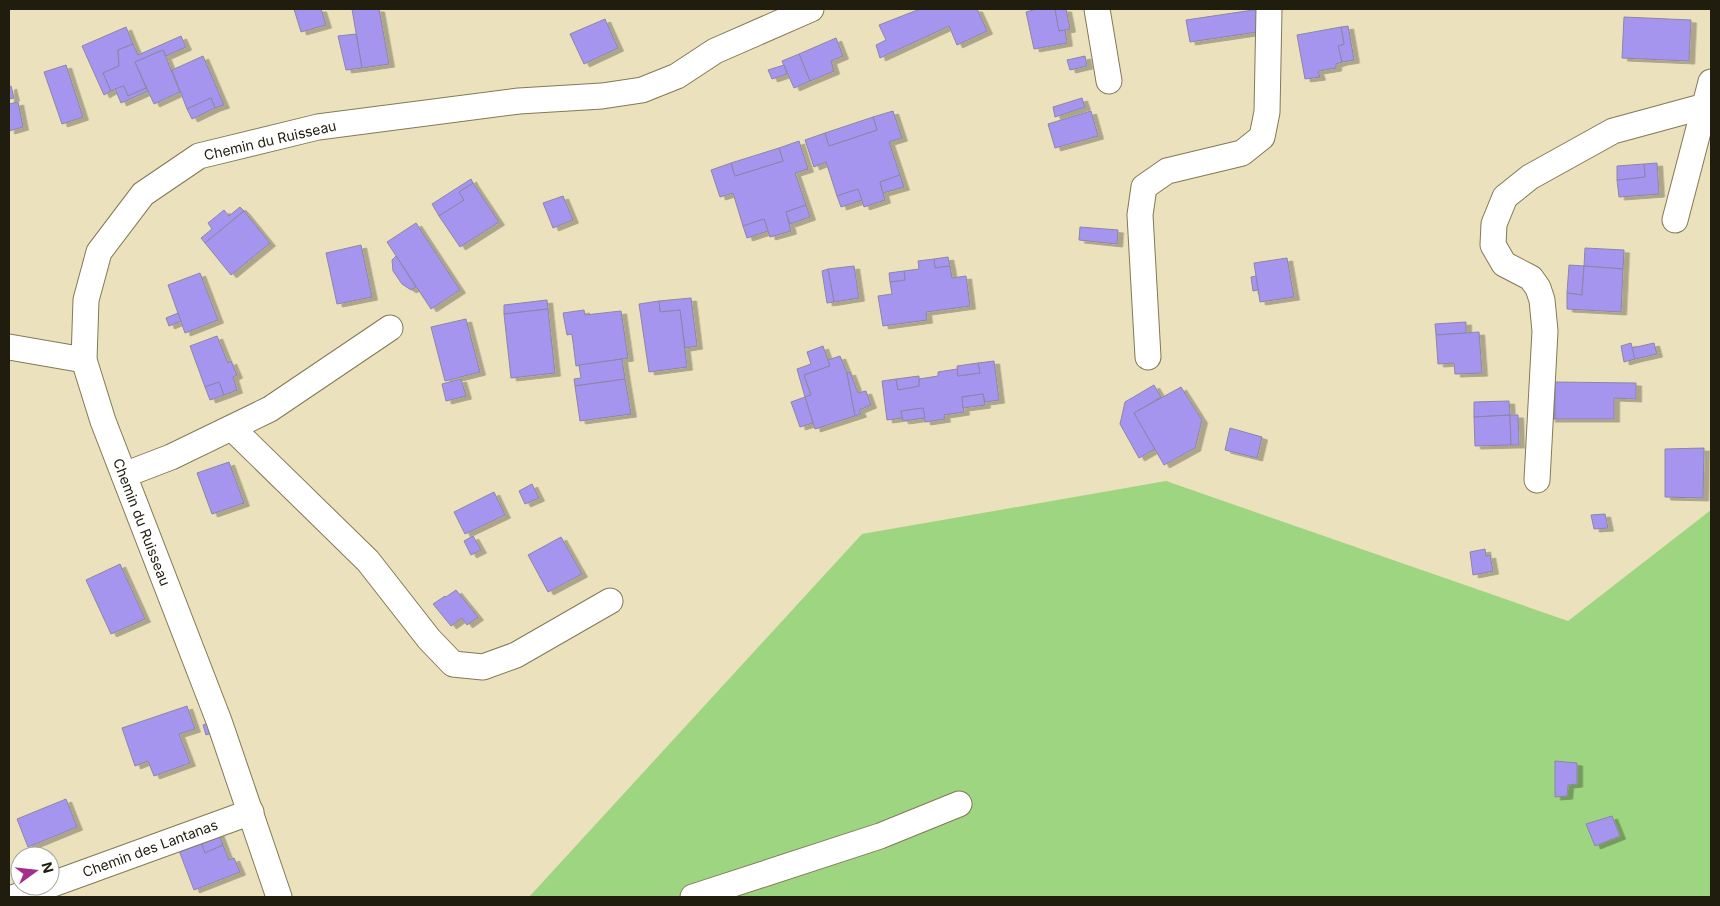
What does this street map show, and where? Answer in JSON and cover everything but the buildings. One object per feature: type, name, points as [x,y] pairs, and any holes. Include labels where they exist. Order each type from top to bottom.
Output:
[{"type":"street","name":"Chemin du Ruisseau","points":[[279,897],[219,721],[103,421],[84,360],[86,300],[98,252],[143,194],[199,156],[318,127],[518,101],[602,96],[642,90],[678,76],[715,51],[811,9]]},
{"type":"street","points":[[1097,9],[1109,81]]},
{"type":"street","points":[[1148,357],[1140,215],[1144,187],[1167,172],[1242,153],[1262,137],[1267,112],[1269,9]]},
{"type":"street","points":[[1675,220],[1703,142],[1705,106],[1711,82]]},
{"type":"street","points":[[1537,480],[1545,331],[1542,300],[1538,288],[1531,278],[1504,264],[1493,245],[1494,224],[1506,197],[1530,177],[1613,132],[1705,106]]},
{"type":"street","points":[[124,474],[171,457],[270,409],[390,328]]},
{"type":"street","points":[[9,347],[84,360]]},
{"type":"street","points":[[232,428],[368,561],[429,639],[454,664],[483,667],[516,655],[610,602]]},
{"type":"street","points":[[693,897],[880,836],[959,804]]},
{"type":"street","name":"Chemin des Lantanas","points":[[60,881],[251,812]]},
{"type":"green space","points":[[1166,481],[1568,621],[1711,510],[1711,897],[529,897],[862,534]]}]
